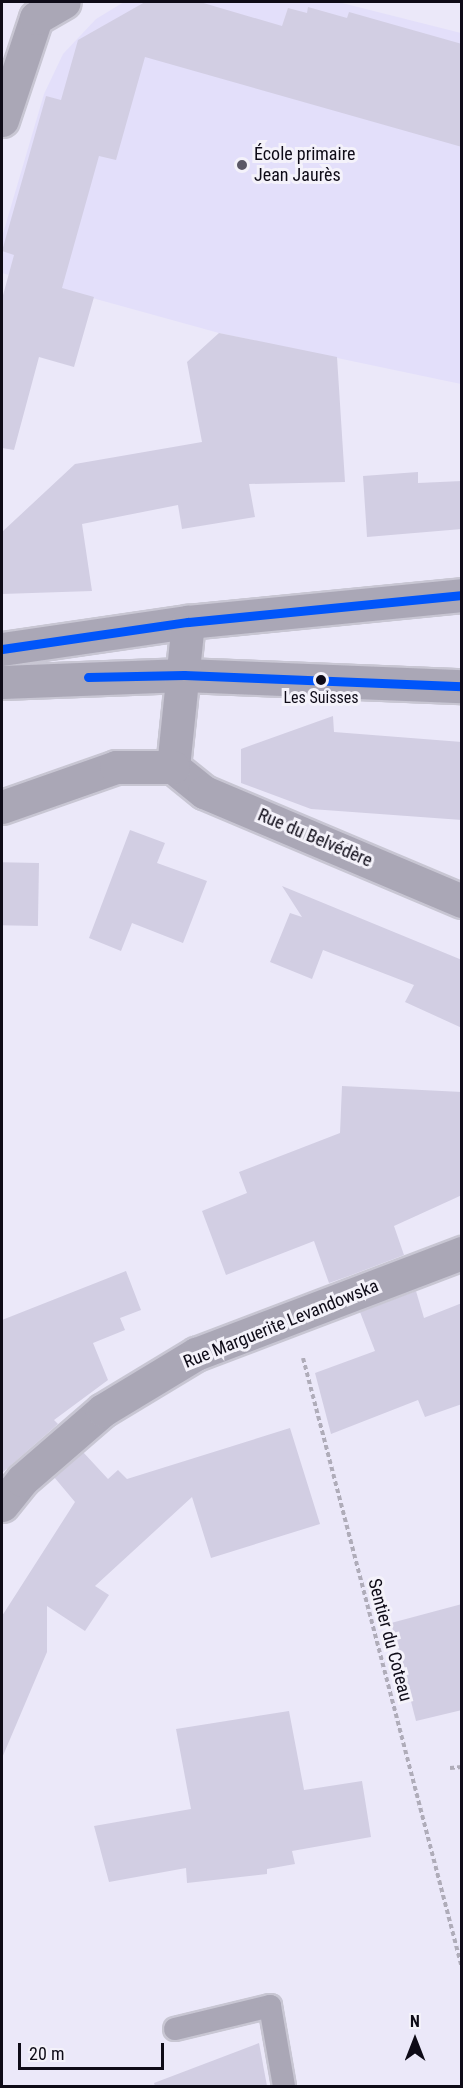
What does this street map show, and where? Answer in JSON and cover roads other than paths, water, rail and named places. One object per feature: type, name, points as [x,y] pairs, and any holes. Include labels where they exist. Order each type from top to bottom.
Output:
[{"type":"street","points":[[2,120],[36,18],[64,2]]},
{"type":"street","points":[[2,649],[188,622],[462,595]]},
{"type":"street","points":[[2,807],[116,767],[173,767],[188,622]]},
{"type":"street","points":[[2,682],[184,675],[462,686]]},
{"type":"street","name":"Rue du Belvédère","points":[[173,767],[204,792],[462,901]]},
{"type":"street","name":"Rue Marguerite Levandowska","points":[[2,1505],[22,1480],[103,1410],[196,1354],[462,1253]]},
{"type":"lane","points":[[175,2029],[270,2006],[284,2086]]},
{"type":"place","name":"École primaire Jean Jaurès","points":[[242,165]]},
{"type":"place","name":"Les Suisses","points":[[321,680]]}]
